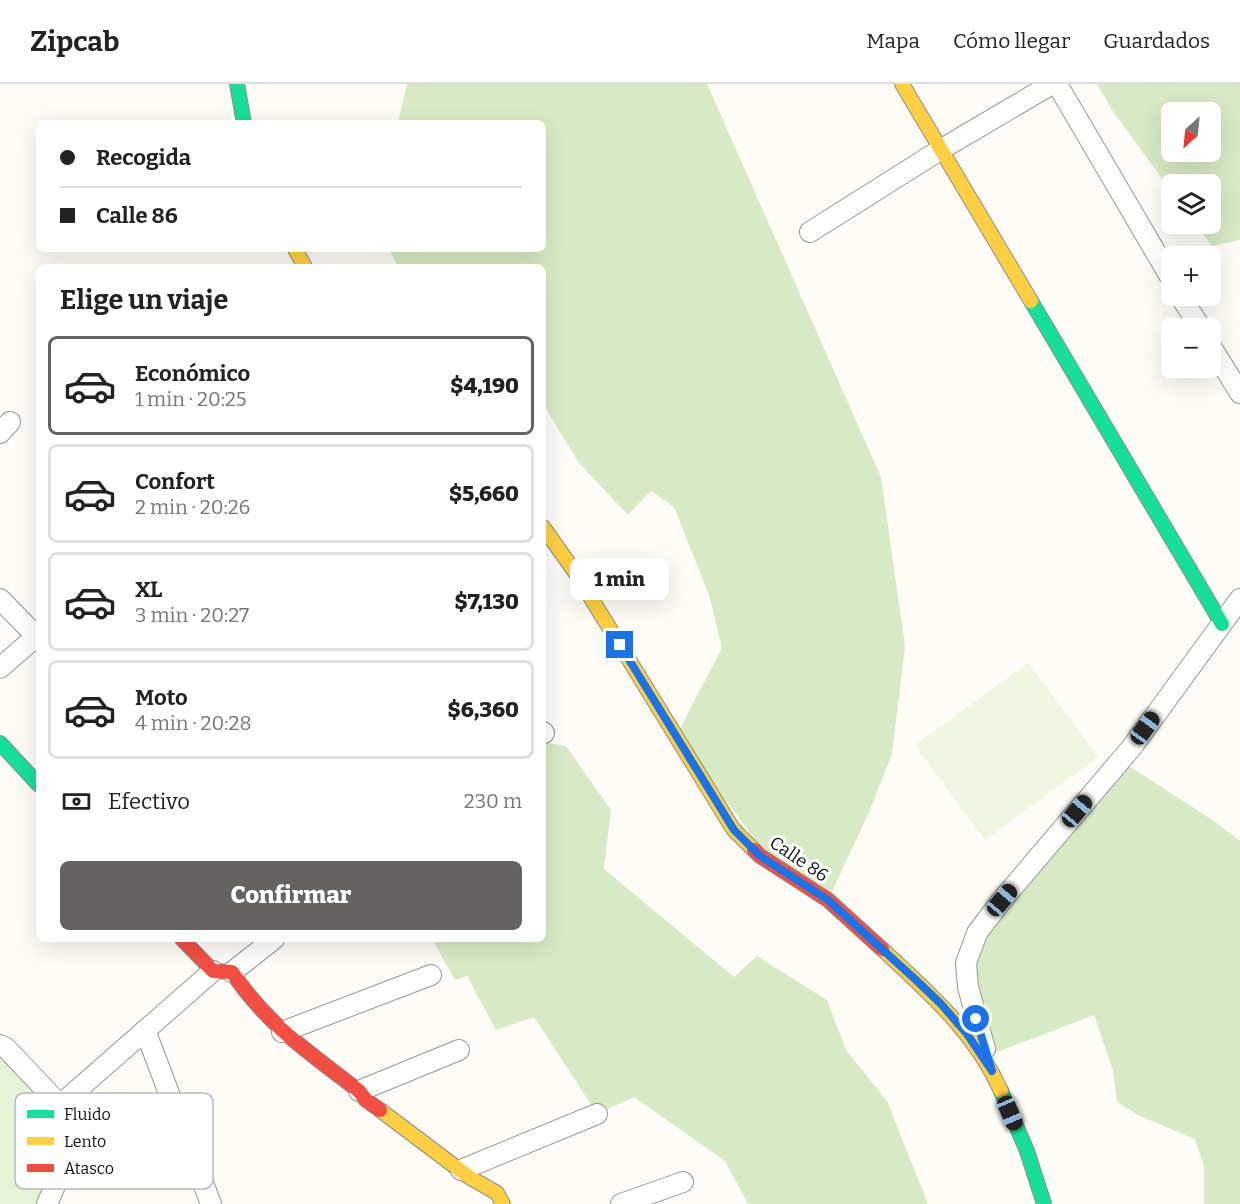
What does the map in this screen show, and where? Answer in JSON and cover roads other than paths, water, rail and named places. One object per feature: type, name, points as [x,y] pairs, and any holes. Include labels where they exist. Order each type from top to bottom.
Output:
[{"type":"street","points":[[237,84],[243,120]]},
{"type":"street","points":[[902,84],[1222,624]]},
{"type":"street","points":[[810,232],[940,150],[1052,84]]},
{"type":"street","points":[[1057,84],[1161,261]]},
{"type":"street","points":[[1221,363],[1240,393]]},
{"type":"street","name":"Calle 86","points":[[546,531],[575,572],[734,830],[760,856],[828,900],[941,1004],[967,1034],[992,1071],[1027,1151],[1044,1204]]},
{"type":"street","points":[[0,599],[36,635]]},
{"type":"street","points":[[992,1071],[976,1019],[967,979],[966,963],[977,933],[1002,900],[1132,747],[1240,599]]},
{"type":"street","points":[[0,668],[36,639]]},
{"type":"street","points":[[0,743],[36,782]]},
{"type":"street","points":[[186,942],[222,971],[282,1032],[359,1090],[366,1100],[497,1194],[502,1204]]},
{"type":"street","points":[[74,1093],[145,1030],[222,971],[269,942]]},
{"type":"street","points":[[282,1032],[431,975]]},
{"type":"street","points":[[145,1030],[169,1093]]},
{"type":"street","points":[[0,1045],[6,1048],[49,1093]]},
{"type":"street","points":[[359,1090],[459,1050]]},
{"type":"street","points":[[465,1173],[597,1114]]},
{"type":"street","points":[[465,1173],[491,1204]]},
{"type":"street","points":[[621,1204],[683,1182]]},
{"type":"street","points":[[47,1204],[54,1189]]},
{"type":"street","points":[[205,1189],[211,1204]]}]
